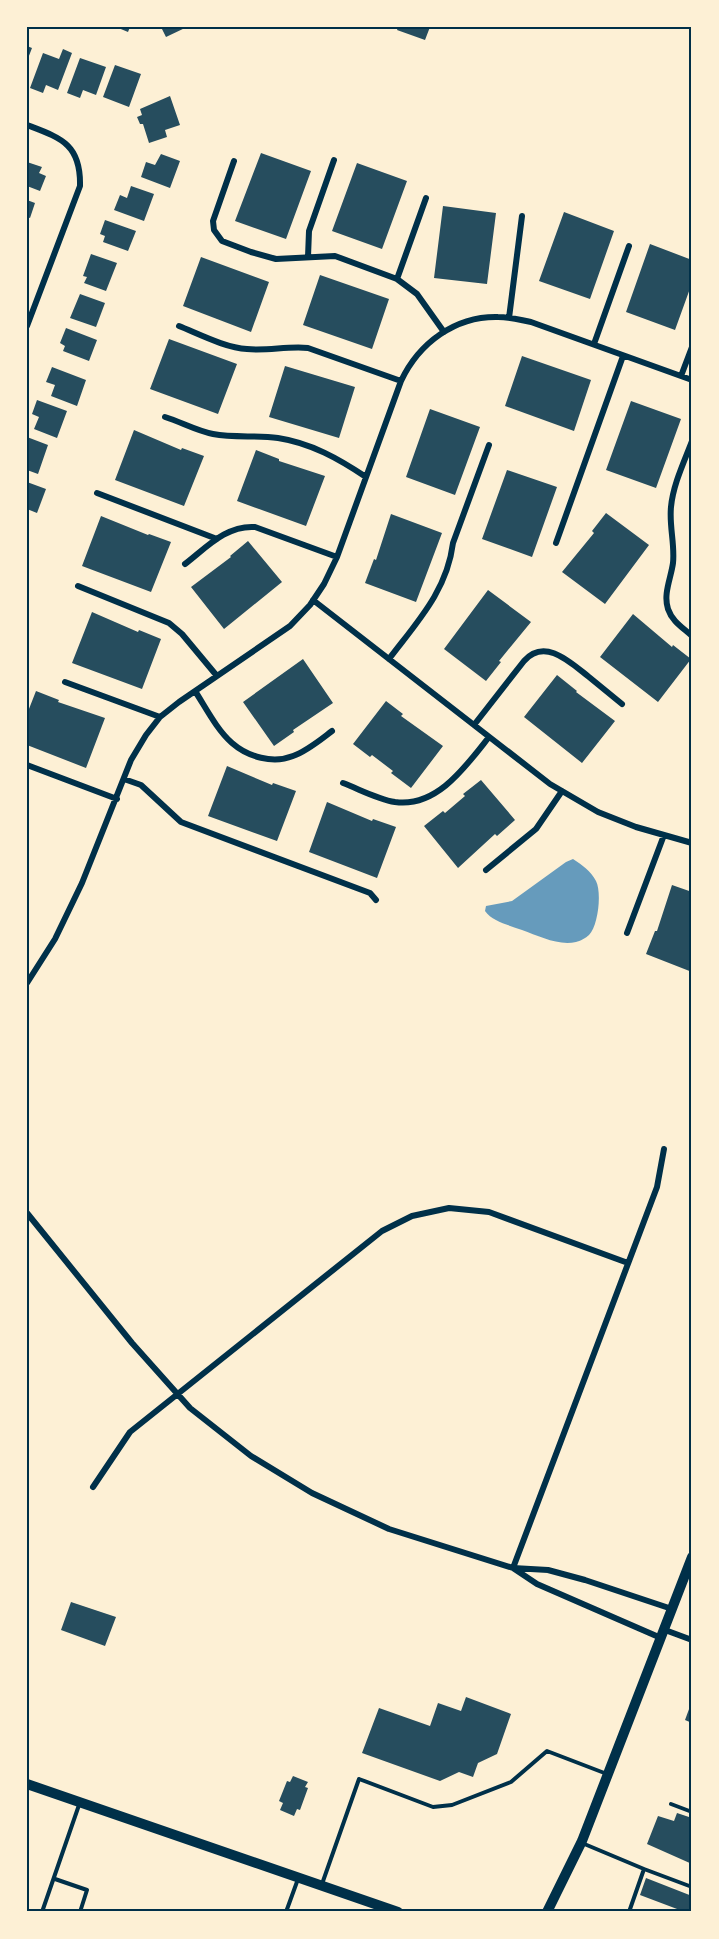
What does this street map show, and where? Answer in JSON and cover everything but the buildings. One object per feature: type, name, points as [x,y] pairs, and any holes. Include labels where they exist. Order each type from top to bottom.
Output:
[{"type":"main road","points":[[547,1912],[581,1843],[692,1557]]},
{"type":"main road","points":[[27,1784],[398,1912]]},
{"type":"street","points":[[27,125],[59,138],[74,152],[78,161],[80,186],[27,326]]},
{"type":"street","points":[[308,257],[309,231],[334,160]]},
{"type":"street","points":[[234,161],[213,221],[214,230],[219,238],[267,257],[342,258],[397,279],[417,294],[444,332]]},
{"type":"street","points":[[397,279],[426,198]]},
{"type":"street","points":[[509,318],[522,216]]},
{"type":"street","points":[[594,344],[629,246]]},
{"type":"street","points":[[27,983],[55,939],[82,883],[138,747],[160,717],[290,626],[314,600],[329,576],[337,557],[401,381],[408,367],[427,344],[444,332],[470,320],[509,318],[531,322],[692,380]]},
{"type":"street","points":[[179,326],[247,349],[308,348],[401,381]]},
{"type":"street","points":[[681,376],[692,347]]},
{"type":"street","points":[[556,543],[623,356]]},
{"type":"street","points":[[165,417],[211,434],[279,438],[304,444],[327,453],[366,477]]},
{"type":"street","points":[[692,441],[672,501],[670,522],[674,560],[666,596],[668,610],[674,620],[692,636]]},
{"type":"street","points":[[388,659],[437,596],[451,559],[453,543],[489,445]]},
{"type":"street","points":[[97,494],[217,539]]},
{"type":"street","points":[[185,564],[217,539],[243,526],[255,527],[337,557]]},
{"type":"street","points":[[78,586],[164,620],[182,634],[217,676]]},
{"type":"street","points":[[314,600],[537,775],[598,812],[692,843]]},
{"type":"street","points":[[474,725],[530,655],[541,652],[552,652],[564,657],[622,704]]},
{"type":"street","points":[[65,682],[160,717]]},
{"type":"street","points":[[195,691],[232,743],[257,756],[278,760],[292,757],[332,731]]},
{"type":"street","points":[[343,783],[392,801],[418,802],[434,794],[457,774],[489,737]]},
{"type":"street","points":[[27,765],[117,798]]},
{"type":"street","points":[[124,779],[141,785],[181,822],[370,892],[376,900]]},
{"type":"street","points":[[486,870],[536,830],[562,791]]},
{"type":"street","points":[[627,933],[664,835]]},
{"type":"street","points":[[513,1568],[657,1187],[664,1149]]},
{"type":"street","points":[[93,1487],[130,1432],[382,1231],[412,1216],[449,1208],[489,1212],[628,1263]]},
{"type":"street","points":[[27,1213],[132,1343],[190,1408],[251,1456],[312,1493],[389,1529],[513,1568],[548,1570],[585,1580],[672,1609]]},
{"type":"street","points":[[513,1568],[537,1584],[663,1634],[692,1640]]},
{"type":"lane","points":[[322,1886],[359,1779],[433,1807],[452,1805],[512,1782],[547,1751],[608,1774]]},
{"type":"lane","points":[[42,1912],[80,1802]]},
{"type":"lane","points":[[670,1804],[692,1812]]},
{"type":"lane","points":[[581,1843],[692,1887]]},
{"type":"lane","points":[[629,1912],[644,1869]]},
{"type":"lane","points":[[286,1912],[298,1878]]},
{"type":"lane","points":[[55,1879],[87,1890],[80,1912]]},
{"type":"water","points":[[573,859],[589,871],[598,886],[597,917],[592,931],[585,938],[569,943],[549,940],[502,923],[485,911],[486,906],[512,901]]}]
